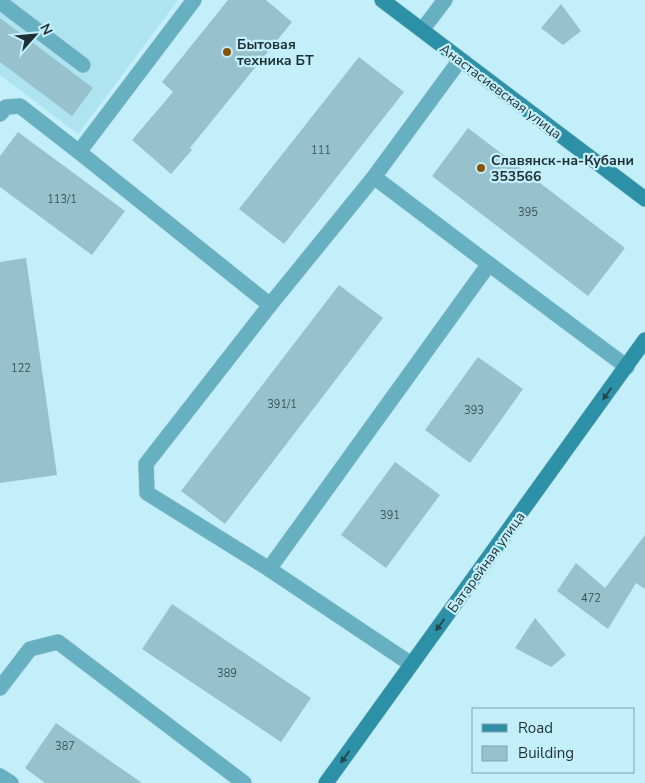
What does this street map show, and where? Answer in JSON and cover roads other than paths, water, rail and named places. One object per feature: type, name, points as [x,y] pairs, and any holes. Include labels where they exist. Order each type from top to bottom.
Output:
[{"type":"street","points":[[79,152],[194,0]]},
{"type":"street","name":"Анастасиевская улица","points":[[382,0],[645,199]]},
{"type":"street","points":[[422,30],[445,0]]},
{"type":"street","points":[[0,2],[83,65]]},
{"type":"street","points":[[411,664],[269,570],[147,493],[146,464],[270,305],[374,177],[460,60]]},
{"type":"street","points":[[0,114],[6,107],[20,106],[270,305]]},
{"type":"street","points":[[374,177],[627,367]]},
{"type":"street","points":[[269,570],[489,264]]},
{"type":"street","name":"Батарейная улица","points":[[326,783],[645,340]]},
{"type":"street","points":[[0,688],[30,649],[58,642],[244,783]]},
{"type":"street","points":[[0,776],[10,783]]},
{"type":"place","name":"Бытовая техника БТ","points":[[227,52]]},
{"type":"place","name":"Славянск-на-Кубани 353566","points":[[481,168]]}]
